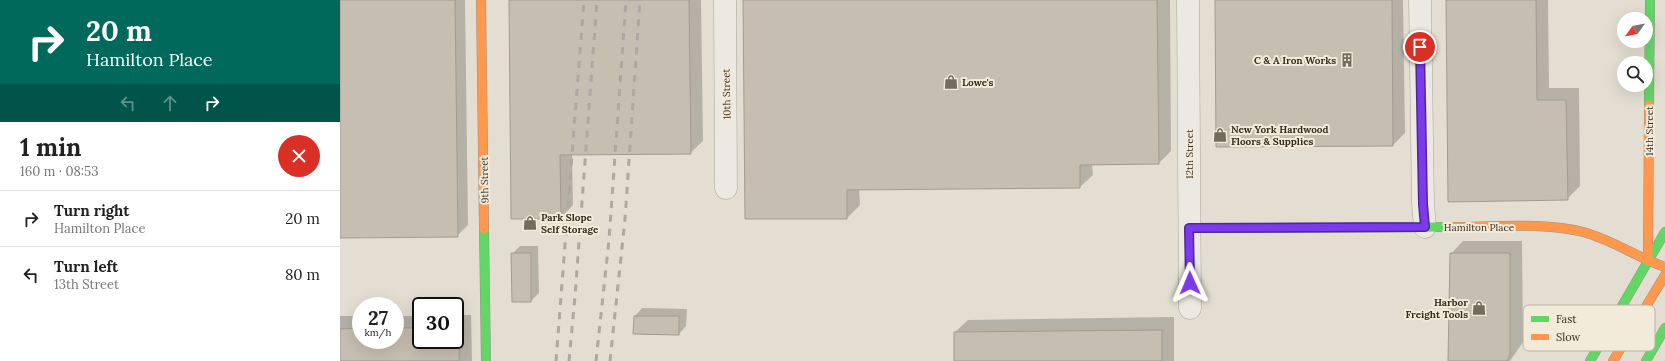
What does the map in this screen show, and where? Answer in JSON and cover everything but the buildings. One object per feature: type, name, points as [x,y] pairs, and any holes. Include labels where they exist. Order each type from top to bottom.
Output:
[{"type":"main road","name":"9th Street","points":[[481,0],[486,361]]},
{"type":"main road","name":"14th Street","points":[[1648,261],[1650,0]]},
{"type":"main road","name":"Hamilton Place","points":[[1189,228],[1544,227],[1582,232],[1615,242],[1648,261],[1665,267]]},
{"type":"main road","points":[[1622,305],[1665,232]]},
{"type":"main road","points":[[1646,305],[1665,274]]},
{"type":"main road","points":[[1655,345],[1665,328]]},
{"type":"main road","points":[[1590,361],[1596,351]]},
{"type":"main road","points":[[1613,361],[1619,351]]},
{"type":"main road","points":[[1646,361],[1652,351]]},
{"type":"street","name":"10th Street","points":[[725,0],[726,188]]},
{"type":"street","name":"12th Street","points":[[1188,0],[1190,308]]},
{"type":"street","points":[[1420,0],[1423,204],[1425,227]]},
{"type":"railway","points":[[556,361],[584,0]]},
{"type":"railway","points":[[569,361],[597,0]]},
{"type":"railway","points":[[596,361],[609,240],[626,0]]},
{"type":"railway","points":[[610,361],[625,219],[640,0]]},
{"type":"traffic: fast","points":[[1649,105],[1650,0]]},
{"type":"traffic: fast","points":[[1189,228],[1451,227]]},
{"type":"traffic: fast","points":[[484,229],[486,361]]},
{"type":"traffic: fast","points":[[1623,305],[1665,232]]},
{"type":"traffic: fast","points":[[1655,345],[1665,328]]},
{"type":"traffic: fast","points":[[1590,361],[1596,351]]},
{"type":"traffic: fast","points":[[1646,361],[1652,351]]},
{"type":"traffic: slow","points":[[481,0],[484,229]]},
{"type":"traffic: slow","points":[[1648,261],[1649,105]]},
{"type":"traffic: slow","points":[[1451,227],[1535,226],[1568,229],[1594,235],[1665,267]]},
{"type":"traffic: slow","points":[[1647,305],[1665,275]]},
{"type":"traffic: slow","points":[[1613,361],[1619,351]]},
{"type":"place","name":"C & A Iron Works","points":[[1347,60]]},
{"type":"place","name":"Lowe's","points":[[951,82]]},
{"type":"place","name":"New York Hardwood Floors & Supplies","points":[[1220,135]]},
{"type":"place","name":"Park Slope Self Storage","points":[[530,223]]},
{"type":"place","name":"Harbor Freight Tools","points":[[1479,308]]},
{"type":"route","points":[[1190,283],[1189,228],[1425,227],[1423,204],[1420,47]]}]
